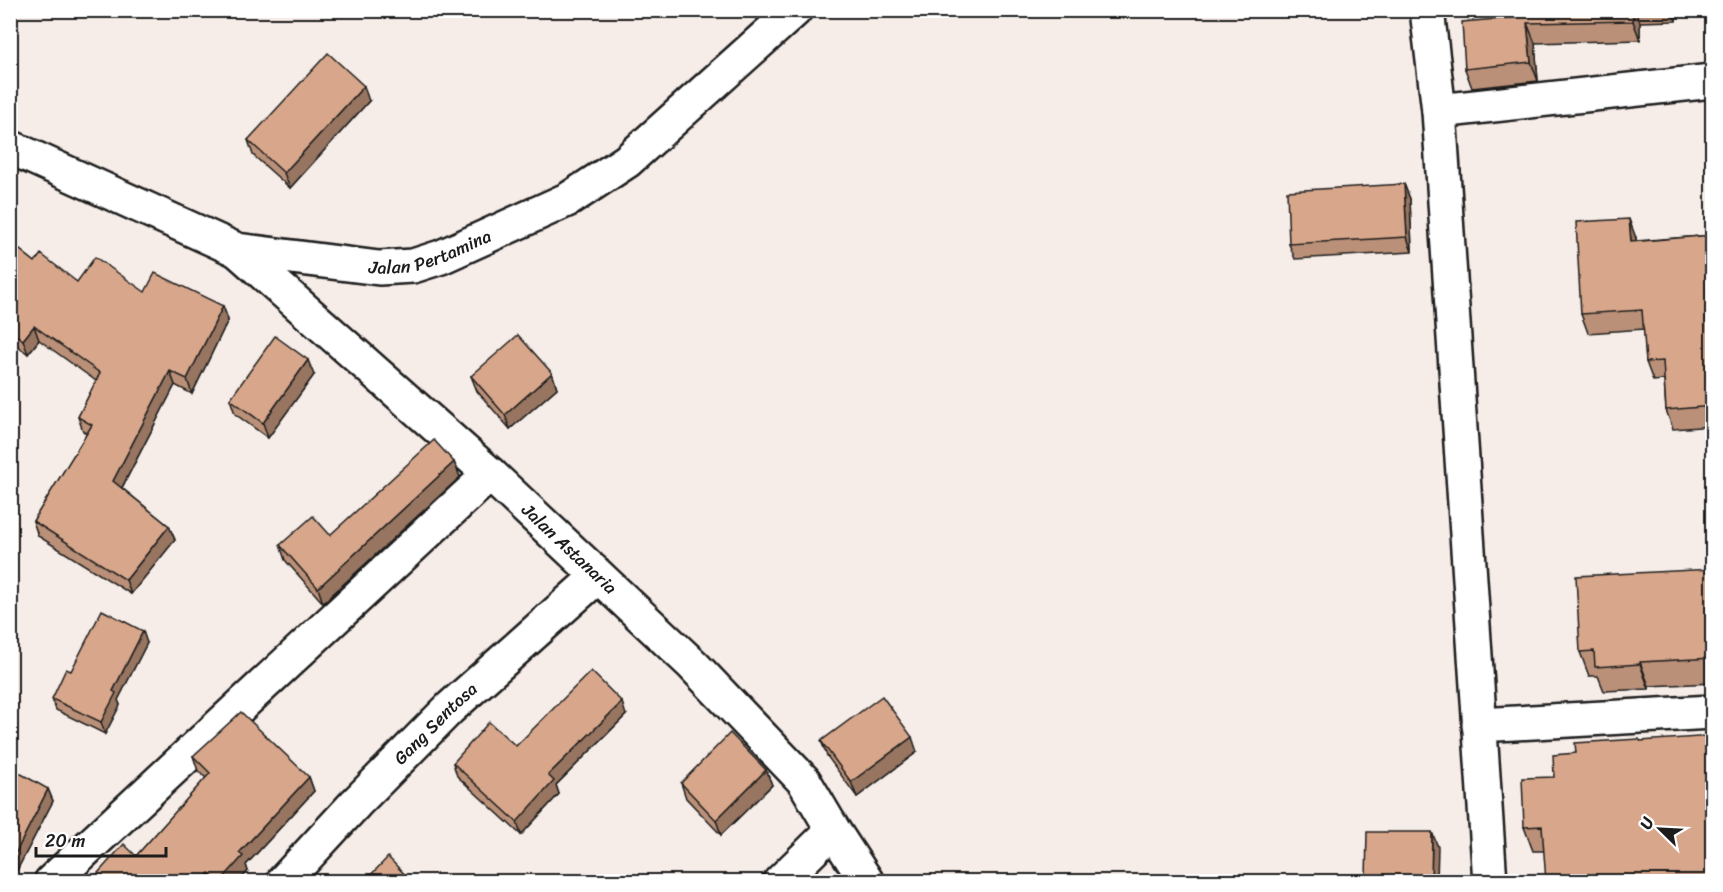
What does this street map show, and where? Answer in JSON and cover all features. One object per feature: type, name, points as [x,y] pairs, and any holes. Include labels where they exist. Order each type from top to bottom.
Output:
[{"type":"street","name":"Jalan Pertamina","points":[[10,147],[237,249],[379,268],[413,266],[441,257],[569,199],[627,161],[795,10]]},
{"type":"street","points":[[1427,10],[1439,111],[1490,882]]},
{"type":"street","points":[[1439,111],[1713,81]]},
{"type":"street","name":"Jalan Astanaria","points":[[237,249],[490,474],[693,665],[804,781],[867,882]]},
{"type":"street","points":[[51,882],[490,474]]},
{"type":"street","name":"Gang Sentosa","points":[[283,882],[356,803],[450,708],[598,576]]},
{"type":"street","points":[[1479,725],[1713,712]]},
{"type":"street","points":[[780,882],[833,830]]},
{"type":"building","points":[[1519,10],[1633,10],[1633,21],[1527,23],[1531,62],[1465,69],[1462,22],[1519,17]]},
{"type":"building","points":[[328,53],[364,86],[284,173],[248,140]]},
{"type":"building","points":[[1404,184],[1407,237],[1289,244],[1287,191]]},
{"type":"building","points":[[1629,219],[1631,242],[1713,235],[1713,406],[1666,410],[1663,361],[1646,362],[1642,310],[1581,314],[1576,222]]},
{"type":"building","points":[[10,242],[35,262],[41,254],[77,282],[95,257],[145,292],[155,273],[223,306],[187,379],[170,371],[113,481],[169,526],[126,580],[33,521],[92,425],[78,417],[100,373],[34,326],[23,340],[10,330]]},
{"type":"building","points":[[518,335],[552,373],[505,415],[471,376]]},
{"type":"building","points":[[275,336],[308,360],[263,423],[230,399]]},
{"type":"building","points":[[434,440],[454,462],[318,588],[280,545],[313,516],[330,535]]},
{"type":"building","points":[[1713,569],[1713,658],[1595,667],[1594,651],[1580,652],[1576,576]]},
{"type":"building","points":[[102,610],[143,631],[113,691],[116,693],[101,722],[52,699],[66,669],[71,671]]},
{"type":"building","points":[[591,671],[622,702],[548,775],[554,781],[517,822],[453,763],[489,722],[516,746]]},
{"type":"building","points":[[882,696],[912,737],[851,782],[821,741]]},
{"type":"building","points":[[241,712],[309,777],[239,853],[243,856],[220,882],[209,873],[200,882],[90,882],[124,844],[136,856],[210,773],[193,756]]},
{"type":"building","points":[[730,733],[766,770],[716,820],[681,783]]},
{"type":"building","points":[[1713,736],[1713,882],[1546,882],[1542,826],[1524,827],[1522,778],[1554,777],[1553,755],[1576,753],[1575,743]]},
{"type":"building","points":[[16,771],[48,789],[11,862],[10,780]]},
{"type":"building","points":[[1367,832],[1432,832],[1431,882],[1366,880]]},
{"type":"building","points":[[388,857],[412,882],[364,882]]}]
